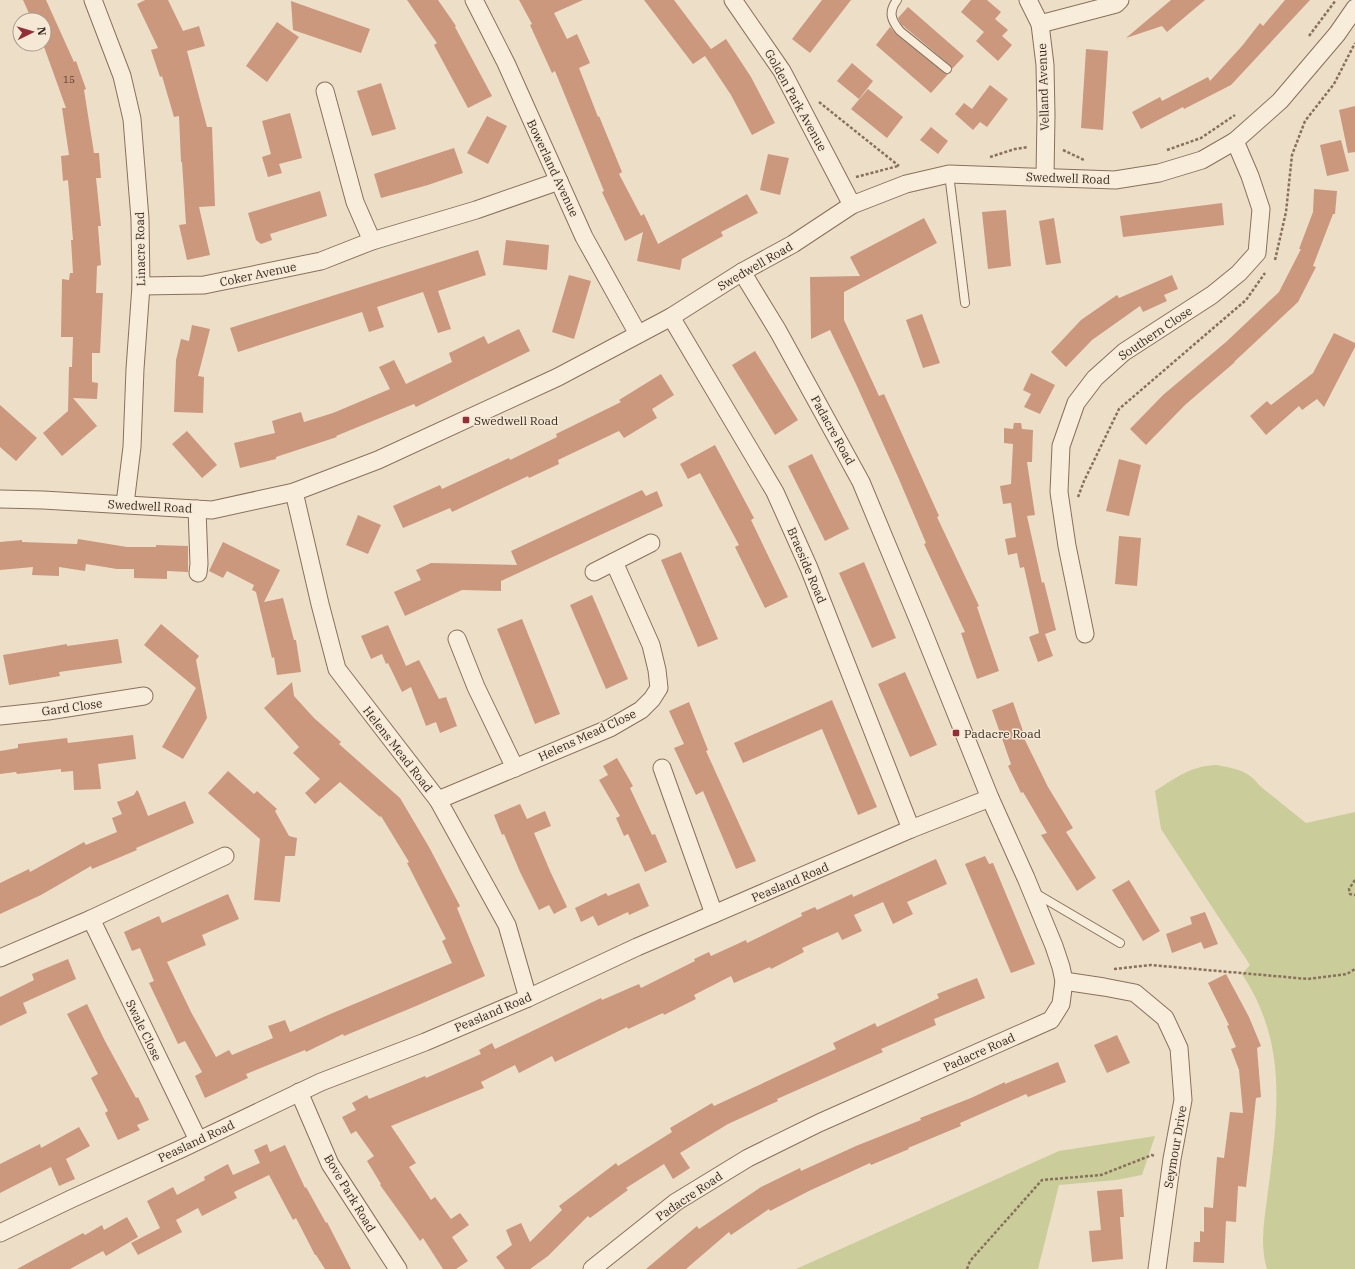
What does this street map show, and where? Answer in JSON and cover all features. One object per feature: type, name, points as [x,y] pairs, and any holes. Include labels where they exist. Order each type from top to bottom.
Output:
[{"type":"street","name":"Linacre Road","points":[[93,0],[122,76],[132,119],[140,219],[141,286],[135,369],[132,447],[125,504]]},
{"type":"street","name":"Bowerland Avenue","points":[[474,0],[506,63],[584,237],[638,334]]},
{"type":"street","name":"Golden Park Avenue","points":[[733,0],[782,71],[852,205]]},
{"type":"street","name":"Velland Avenue","points":[[1028,0],[1040,24],[1045,65],[1046,115],[1044,176]]},
{"type":"street","points":[[1040,24],[1116,4],[1120,0]]},
{"type":"street","name":"Swedwell Road","points":[[0,499],[125,504],[212,510],[294,492],[378,460],[558,377],[671,317],[742,272],[793,244],[852,205],[906,184],[949,174],[1044,176],[1115,180],[1159,173],[1202,160],[1235,142],[1280,100],[1336,34],[1355,8]]},
{"type":"street","points":[[324,92],[355,202],[372,241]]},
{"type":"street","name":"Southern Close","points":[[1085,634],[1067,546],[1059,492],[1061,446],[1076,403],[1095,378],[1124,352],[1212,295],[1239,273],[1257,253],[1261,209],[1250,176],[1235,142]]},
{"type":"street","name":"Coker Avenue","points":[[141,286],[204,286],[321,261],[372,241],[476,210],[559,180]]},
{"type":"street","name":"Padacre Road","points":[[592,1269],[676,1202],[748,1158],[819,1123],[1051,1020],[1061,1004],[1064,981],[1054,946],[990,798],[861,482],[782,338],[742,272]]},
{"type":"street","name":"Braeside Road","points":[[671,317],[775,492],[809,568],[911,829]]},
{"type":"street","name":"Helens Mead Road","points":[[294,492],[337,670],[372,716],[407,758],[438,800],[507,925],[528,998]]},
{"type":"street","points":[[197,509],[198,573]]},
{"type":"street","points":[[594,572],[651,543]]},
{"type":"street","name":"Helens Mead Close","points":[[438,800],[616,724],[641,710],[652,699],[659,688],[657,670],[651,645],[614,562]]},
{"type":"street","points":[[457,639],[476,688],[515,768]]},
{"type":"street","name":"Gard Close","points":[[0,716],[48,711],[144,696]]},
{"type":"street","points":[[662,768],[714,914]]},
{"type":"street","name":"Peasland Road","points":[[0,1233],[321,1082],[425,1042],[528,998],[714,914],[911,829],[990,798]]},
{"type":"street","points":[[0,958],[91,919],[225,856]]},
{"type":"street","name":"Swale Close","points":[[91,919],[198,1140]]},
{"type":"street","name":"Seymour Drive","points":[[1064,981],[1135,993],[1165,1018],[1178,1048],[1183,1100],[1172,1159],[1157,1269]]},
{"type":"street","name":"Bove Park Road","points":[[300,1092],[330,1164],[398,1269]]},
{"type":"lane","points":[[897,0],[890,14],[894,23],[900,31],[947,69]]},
{"type":"lane","points":[[949,174],[965,303]]},
{"type":"lane","points":[[1031,891],[1120,943]]},
{"type":"path","points":[[1305,41],[1336,0]]},
{"type":"path","points":[[804,112],[819,101],[899,166]]},
{"type":"path","points":[[1160,152],[1201,138],[1239,112]]},
{"type":"path","points":[[1045,144],[1088,161]]},
{"type":"path","points":[[1355,880],[1349,889],[1350,894],[1355,895]]},
{"type":"path","points":[[1112,969],[1151,965],[1308,979],[1347,974],[1355,969]]},
{"type":"path","points":[[967,1269],[970,1261],[1042,1180],[1101,1175],[1152,1155],[1172,1159]]},
{"type":"green space","points":[[1217,765],[1246,773],[1306,823],[1355,812],[1355,1269],[1267,1269],[1263,1250],[1263,1230],[1275,1134],[1276,1080],[1273,1053],[1267,1026],[1257,1000],[1242,974],[1250,965],[1161,829],[1155,791],[1191,770]]},
{"type":"green space","points":[[1155,1136],[1142,1175],[1116,1180],[1059,1185],[1038,1269],[796,1269],[1059,1151]]},
{"type":"building","points":[[23,0],[46,0],[51,12],[28,12]]},
{"type":"building","points":[[145,0],[168,0],[183,31],[199,26],[205,46],[187,51],[207,127],[212,127],[215,206],[199,207],[210,255],[187,260],[179,225],[186,224],[179,116],[174,117],[162,76],[160,77],[151,50],[158,48],[137,4]]},
{"type":"building","points":[[407,0],[438,0],[456,26],[455,27],[492,96],[468,108],[434,45],[437,43]]},
{"type":"building","points":[[519,0],[583,0],[554,13],[567,39],[577,34],[590,63],[579,68],[622,172],[619,174],[641,216],[644,214],[658,244],[747,194],[758,213],[721,232],[723,236],[682,259],[680,270],[637,261],[643,232],[625,241],[602,192],[604,191],[555,71],[552,73],[530,25],[532,24]]},
{"type":"building","points":[[644,0],[674,0],[711,49],[726,39],[751,77],[775,123],[752,135],[731,95],[705,56],[693,64]]},
{"type":"building","points":[[822,0],[851,0],[810,53],[792,39]]},
{"type":"building","points":[[971,0],[987,0],[1001,12],[995,19],[1008,30],[1002,36],[1012,45],[998,61],[976,41],[984,32],[961,12]]},
{"type":"building","points":[[1171,0],[1205,0],[1167,32],[1162,26],[1126,38]]},
{"type":"building","points":[[1285,0],[1310,0],[1231,85],[1184,109],[1183,107],[1141,129],[1132,112],[1160,97],[1162,101],[1208,77],[1210,81],[1242,46],[1260,23],[1263,26]]},
{"type":"building","points":[[291,1],[370,29],[361,53],[293,30]]},
{"type":"building","points":[[908,7],[964,56],[952,69],[950,65],[901,24],[898,18]]},
{"type":"building","points":[[52,13],[74,62],[76,61],[86,89],[84,90],[94,153],[99,153],[101,178],[96,178],[101,226],[98,226],[101,265],[97,266],[96,293],[103,293],[100,353],[92,353],[92,382],[98,383],[97,399],[73,398],[97,426],[62,456],[43,433],[68,411],[69,367],[72,367],[73,337],[61,337],[62,279],[69,280],[70,273],[73,273],[71,240],[73,240],[68,180],[63,181],[61,156],[69,155],[62,108],[66,108],[46,52],[52,52]]},
{"type":"building","points":[[277,22],[299,37],[267,82],[246,66]]},
{"type":"building","points":[[890,27],[897,35],[944,73],[948,74],[931,93],[876,45]]},
{"type":"building","points":[[1086,49],[1108,51],[1103,130],[1081,128]]},
{"type":"building","points":[[852,63],[873,81],[859,99],[837,81]]},
{"type":"building","points":[[381,83],[396,129],[372,136],[357,91]]},
{"type":"building","points":[[990,85],[1008,99],[987,127],[980,122],[973,130],[955,114],[964,103],[972,109]]},
{"type":"building","points":[[868,89],[903,117],[887,138],[851,109]]},
{"type":"building","points":[[1355,106],[1355,152],[1348,153],[1339,110]]},
{"type":"building","points":[[290,113],[302,158],[279,164],[282,173],[268,177],[262,157],[271,154],[262,121]]},
{"type":"building","points":[[487,116],[507,126],[488,164],[467,153]]},
{"type":"building","points":[[931,127],[948,141],[938,154],[920,140]]},
{"type":"building","points":[[1341,140],[1349,171],[1327,176],[1320,145]]},
{"type":"building","points":[[454,148],[463,173],[428,185],[381,198],[374,174]]},
{"type":"building","points":[[768,154],[789,158],[780,195],[760,190]]},
{"type":"building","points":[[1314,189],[1337,191],[1335,214],[1333,214],[1313,266],[1316,267],[1298,302],[1235,362],[1185,405],[1146,445],[1130,429],[1163,395],[1226,342],[1279,292],[1301,249],[1299,249],[1313,212]]},
{"type":"building","points":[[320,191],[327,216],[270,234],[272,240],[261,244],[256,240],[248,213]]},
{"type":"building","points":[[1222,203],[1224,225],[1123,237],[1120,216]]},
{"type":"building","points":[[1006,210],[1011,266],[988,269],[982,212]]},
{"type":"building","points":[[924,218],[937,243],[844,292],[844,320],[879,396],[884,394],[939,516],[937,517],[979,606],[977,607],[999,671],[977,679],[961,633],[965,632],[924,544],[926,543],[898,477],[830,330],[811,339],[810,277],[860,276],[850,257]]},
{"type":"building","points":[[1054,218],[1061,263],[1046,265],[1039,221]]},
{"type":"building","points":[[506,240],[549,245],[547,270],[503,265]]},
{"type":"building","points":[[478,250],[486,275],[438,291],[451,329],[438,333],[423,292],[377,307],[384,327],[369,332],[362,312],[238,352],[230,328]]},
{"type":"building","points":[[569,275],[591,281],[574,339],[552,332]]},
{"type":"building","points":[[1172,275],[1178,289],[1164,295],[1167,301],[1143,312],[1140,306],[1092,340],[1066,367],[1051,352],[1081,320],[1117,295],[1119,298]]},
{"type":"building","points":[[922,314],[940,363],[923,368],[906,320]]},
{"type":"building","points":[[192,325],[210,329],[198,376],[204,377],[203,413],[174,412],[176,360],[181,339],[189,341]]},
{"type":"building","points":[[519,329],[530,351],[416,407],[414,404],[336,436],[337,437],[276,457],[276,459],[240,468],[234,443],[275,433],[272,421],[301,412],[304,422],[333,413],[390,389],[379,367],[394,360],[406,384],[452,362],[449,353],[484,336],[488,344]]},
{"type":"building","points":[[1334,333],[1355,343],[1355,347],[1324,407],[1317,399],[1302,410],[1299,406],[1266,435],[1250,416],[1267,401],[1271,405],[1313,373]]},
{"type":"building","points":[[755,351],[798,420],[775,435],[732,365]]},
{"type":"building","points":[[1031,373],[1055,385],[1040,414],[1024,407],[1031,394],[1023,390]]},
{"type":"building","points":[[661,374],[674,395],[652,409],[657,418],[624,438],[619,431],[558,460],[559,464],[529,478],[528,476],[452,512],[450,508],[403,528],[393,506],[440,485],[442,489],[509,458],[510,460],[557,437],[556,434],[621,402],[619,400]]},
{"type":"building","points":[[0,405],[37,438],[16,461],[0,447]]},
{"type":"building","points":[[1014,423],[1021,423],[1022,429],[1033,430],[1032,462],[1027,462],[1035,515],[1027,516],[1042,583],[1044,582],[1056,630],[1045,634],[1053,656],[1038,662],[1029,637],[1039,633],[1024,567],[1020,568],[1017,553],[1008,555],[1005,539],[1016,537],[1011,503],[1003,504],[1000,486],[1011,484],[1013,444],[1004,443],[1004,428],[1013,429]]},
{"type":"building","points":[[187,431],[217,465],[202,478],[172,444]]},
{"type":"building","points":[[715,445],[754,518],[751,520],[788,597],[765,608],[735,547],[739,545],[700,473],[688,479],[680,464]]},
{"type":"building","points":[[812,454],[849,529],[825,541],[788,466]]},
{"type":"building","points":[[1119,459],[1141,465],[1129,516],[1106,511]]},
{"type":"building","points":[[642,490],[646,496],[657,491],[663,506],[501,581],[501,591],[462,590],[405,616],[394,592],[421,580],[416,570],[431,563],[517,565],[511,551]]},
{"type":"building","points":[[358,515],[381,525],[368,554],[346,545]]},
{"type":"building","points":[[1119,536],[1141,538],[1137,586],[1115,584]]},
{"type":"building","points":[[78,539],[127,547],[156,547],[156,545],[188,546],[188,572],[167,571],[167,579],[134,578],[134,569],[117,569],[86,564],[85,571],[59,567],[59,576],[32,575],[33,567],[0,570],[0,542],[22,540],[22,542],[77,544]]},
{"type":"building","points":[[223,542],[280,570],[264,602],[283,598],[294,640],[296,640],[301,672],[277,675],[274,657],[272,658],[256,592],[252,590],[254,585],[227,571],[223,578],[209,571]]},
{"type":"building","points":[[681,552],[718,639],[698,647],[661,560]]},
{"type":"building","points":[[864,562],[896,638],[872,648],[839,573]]},
{"type":"building","points":[[592,595],[628,679],[606,689],[570,605]]},
{"type":"building","points":[[522,619],[560,714],[535,724],[497,629]]},
{"type":"building","points":[[161,624],[199,656],[196,660],[207,718],[183,759],[162,747],[196,688],[144,645]]},
{"type":"building","points":[[388,625],[406,666],[419,660],[439,699],[446,697],[457,726],[440,733],[436,722],[426,726],[411,687],[402,692],[382,654],[371,659],[361,636]]},
{"type":"building","points":[[118,639],[122,663],[59,672],[60,676],[9,685],[3,655],[67,644],[67,646]]},
{"type":"building","points":[[905,672],[937,745],[910,757],[878,684]]},
{"type":"building","points":[[292,682],[294,696],[314,718],[341,742],[339,744],[400,798],[429,847],[460,906],[457,908],[485,976],[344,1036],[343,1034],[306,1052],[305,1050],[246,1074],[248,1078],[205,1098],[195,1076],[202,1072],[185,1041],[178,1044],[149,983],[154,981],[140,948],[132,951],[124,932],[159,916],[162,923],[228,894],[239,919],[202,935],[206,945],[167,962],[191,1012],[216,1057],[229,1050],[232,1055],[273,1038],[268,1026],[285,1020],[290,1032],[452,963],[442,941],[446,939],[407,863],[409,862],[381,816],[380,817],[340,782],[315,804],[305,793],[320,779],[293,753],[299,747],[264,708]]},
{"type":"building","points":[[832,700],[877,807],[858,815],[822,729],[743,763],[734,743]]},
{"type":"building","points":[[689,702],[708,750],[706,751],[756,861],[736,869],[703,791],[696,795],[674,748],[684,744],[669,711]]},
{"type":"building","points":[[1013,702],[1024,734],[1022,734],[1048,787],[1073,828],[1066,832],[1096,878],[1077,891],[1041,835],[1047,833],[1023,792],[1021,793],[1008,766],[1011,764],[992,710]]},
{"type":"building","points":[[133,735],[136,759],[98,764],[101,789],[74,790],[73,771],[61,772],[61,769],[17,774],[16,772],[0,774],[0,751],[18,748],[18,744],[67,738],[68,743]]},
{"type":"building","points":[[617,758],[633,786],[630,788],[652,835],[655,834],[667,862],[645,872],[628,834],[624,836],[616,818],[620,816],[599,780],[608,775],[603,766]]},
{"type":"building","points":[[228,771],[254,794],[257,791],[277,809],[275,811],[289,836],[297,838],[295,856],[285,856],[280,902],[254,900],[260,839],[208,793]]},
{"type":"building","points":[[137,790],[148,816],[185,801],[194,823],[92,869],[91,866],[41,895],[0,914],[0,883],[29,869],[30,872],[84,842],[86,845],[117,832],[112,818],[122,814],[117,802],[134,795]]},
{"type":"building","points":[[520,804],[527,819],[545,811],[551,826],[534,833],[567,907],[554,914],[549,905],[539,910],[520,872],[504,834],[502,835],[494,815]]},
{"type":"building","points":[[985,856],[989,864],[993,863],[1035,964],[1011,973],[965,864]]},
{"type":"building","points":[[936,859],[947,884],[907,902],[913,914],[893,924],[883,902],[854,915],[862,931],[842,940],[838,932],[802,948],[804,952],[771,969],[770,967],[734,983],[731,976],[694,995],[696,999],[664,1015],[663,1013],[628,1029],[627,1027],[555,1062],[552,1056],[519,1073],[515,1065],[481,1082],[484,1088],[391,1126],[416,1163],[409,1167],[431,1200],[435,1197],[451,1219],[460,1213],[469,1225],[452,1237],[468,1261],[456,1269],[443,1269],[423,1238],[420,1241],[380,1185],[381,1184],[367,1161],[374,1156],[356,1131],[351,1134],[342,1117],[356,1110],[352,1103],[367,1095],[369,1099],[425,1076],[426,1078],[481,1054],[479,1050],[492,1043],[495,1049],[601,998],[602,1000],[639,984],[641,988],[695,961],[694,959],[709,952],[711,956],[746,940],[747,943],[802,916],[801,913],[815,907],[817,910],[852,894],[853,897]]},
{"type":"building","points":[[1129,880],[1160,931],[1143,941],[1112,890]]},
{"type":"building","points":[[639,883],[649,906],[629,915],[628,912],[598,926],[593,916],[581,922],[575,908],[606,893],[608,896]]},
{"type":"building","points":[[1205,912],[1218,944],[1204,949],[1201,942],[1172,953],[1166,934],[1192,924],[1190,917]]},
{"type":"building","points":[[68,959],[76,979],[23,1003],[27,1013],[0,1026],[0,997],[34,980],[32,974]]},
{"type":"building","points":[[1226,974],[1249,1017],[1261,1046],[1257,1048],[1261,1097],[1256,1098],[1246,1187],[1238,1186],[1236,1222],[1226,1221],[1224,1263],[1193,1262],[1194,1242],[1200,1242],[1200,1231],[1204,1232],[1204,1207],[1213,1208],[1217,1157],[1224,1158],[1230,1112],[1243,1113],[1239,1070],[1231,1049],[1236,1047],[1227,1026],[1229,1025],[1208,983]]},
{"type":"building","points":[[977,978],[985,998],[934,1019],[936,1025],[881,1049],[883,1052],[777,1099],[778,1101],[728,1124],[680,1153],[690,1168],[673,1179],[664,1164],[626,1188],[628,1190],[590,1218],[588,1216],[548,1256],[530,1269],[505,1269],[496,1257],[512,1245],[506,1230],[521,1223],[530,1242],[562,1210],[559,1206],[616,1163],[618,1166],[672,1132],[670,1128],[712,1103],[714,1106],[836,1049],[833,1043],[875,1023],[877,1027],[939,998],[937,994]]},
{"type":"building","points":[[87,1004],[105,1041],[136,1098],[138,1097],[149,1120],[137,1125],[140,1130],[118,1140],[105,1113],[108,1111],[91,1078],[98,1074],[67,1014]]},
{"type":"building","points":[[1117,1035],[1130,1063],[1107,1073],[1094,1045]]},
{"type":"building","points":[[1058,1062],[1066,1082],[1028,1097],[1026,1094],[960,1123],[961,1126],[871,1165],[870,1163],[770,1211],[769,1209],[731,1235],[729,1232],[686,1269],[646,1269],[697,1226],[699,1229],[761,1187],[800,1168],[801,1171],[856,1146],[921,1120],[920,1118],[971,1098],[1005,1082],[1005,1084]]},
{"type":"building","points":[[79,1127],[90,1146],[66,1159],[75,1179],[59,1186],[51,1167],[0,1193],[0,1164],[40,1144],[41,1148]]},
{"type":"building","points":[[267,1144],[270,1152],[285,1145],[305,1188],[306,1187],[326,1223],[327,1222],[351,1269],[325,1269],[315,1255],[296,1218],[293,1220],[269,1175],[234,1192],[237,1198],[202,1216],[198,1208],[163,1227],[176,1220],[182,1232],[138,1255],[131,1243],[160,1228],[147,1201],[173,1187],[177,1195],[205,1180],[204,1177],[228,1164],[233,1175],[260,1163],[254,1150]]},
{"type":"building","points":[[1122,1189],[1124,1217],[1120,1217],[1123,1259],[1092,1262],[1089,1231],[1101,1230],[1097,1191]]},
{"type":"building","points":[[127,1217],[138,1237],[106,1256],[103,1251],[70,1269],[17,1269],[83,1233],[85,1235],[102,1225],[104,1230]]},
{"type":"place","name":"Swedwell Road","points":[[466,420]]},
{"type":"place","name":"Padacre Road","points":[[956,733]]}]
